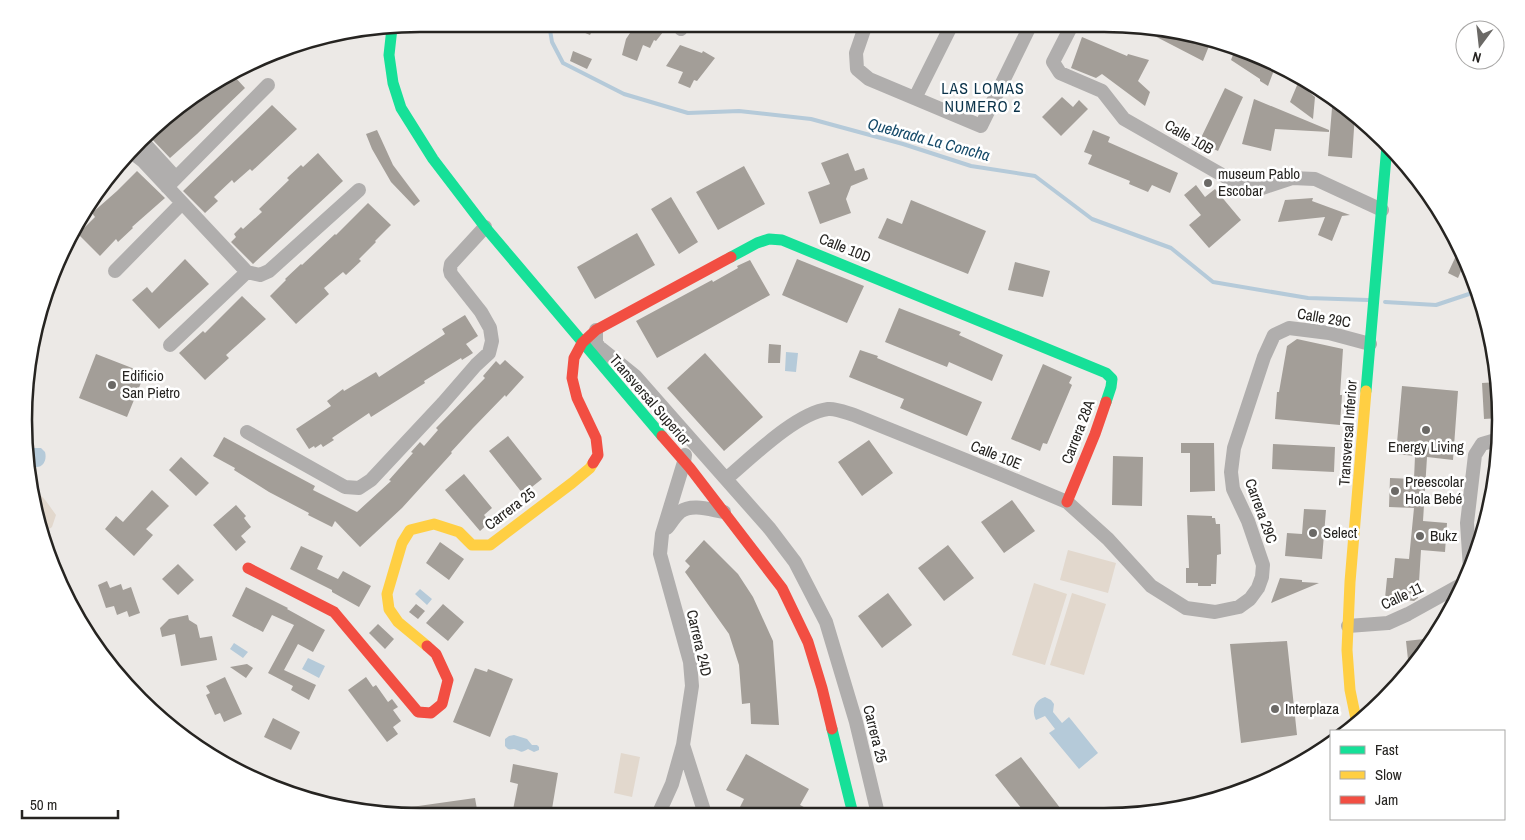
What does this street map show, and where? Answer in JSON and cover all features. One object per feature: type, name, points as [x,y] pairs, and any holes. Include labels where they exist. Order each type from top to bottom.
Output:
[{"type":"main road","name":"Transversal Superior","points":[[391,33],[389,55],[393,83],[401,108],[433,159],[485,228],[684,462],[782,588],[808,642],[822,688],[851,808]]},
{"type":"main road","name":"Transversal Inferior","points":[[1355,715],[1350,690],[1348,650],[1350,582],[1386,154]]},
{"type":"main road","name":"Calle 10D","points":[[582,343],[596,330],[757,243],[769,239],[782,240],[1106,373]]},
{"type":"main road","name":"Carrera 25","points":[[248,568],[334,612],[418,712],[431,713],[442,704],[448,680],[436,654],[398,622],[390,609],[388,594],[402,543],[410,530],[434,524],[458,532],[472,545],[490,545],[590,468],[598,455],[596,438],[576,398],[572,378],[574,358],[582,343]]},
{"type":"main road","name":"Carrera 28A","points":[[1067,502],[1095,434],[1111,387],[1112,379],[1106,373]]},
{"type":"street","points":[[863,32],[856,53],[857,69],[869,79],[981,126],[1027,32]]},
{"type":"street","points":[[915,98],[948,32]]},
{"type":"street","name":"Calle 10B","points":[[1068,32],[1053,62],[1060,73],[1102,92],[1124,119],[1238,184],[1259,189],[1292,178],[1315,179],[1382,210]]},
{"type":"street","points":[[172,182],[268,85]]},
{"type":"street","points":[[146,146],[172,182],[182,203],[247,272],[260,275],[269,271],[359,190]]},
{"type":"street","points":[[137,156],[172,182]]},
{"type":"street","points":[[115,271],[182,203]]},
{"type":"street","points":[[247,432],[345,486],[359,488],[371,480],[489,353],[492,341],[490,328],[481,312],[451,274],[450,270],[451,264],[485,228]]},
{"type":"street","points":[[170,345],[247,272]]},
{"type":"street","name":"Calle 29C","points":[[1274,335],[1290,328],[1329,333],[1370,344]]},
{"type":"street","name":"Carrera 25","points":[[596,330],[596,342],[599,347],[635,376],[770,529],[796,562],[826,622],[856,722],[877,808]]},
{"type":"street","name":"Carrera 29C","points":[[1239,607],[1250,599],[1258,588],[1263,566],[1248,521],[1233,489],[1231,472],[1234,448],[1264,357],[1274,335]]},
{"type":"street","name":"Calle 10E","points":[[726,479],[785,429],[808,416],[829,409],[854,415],[1067,502],[1108,539],[1151,586],[1186,608],[1215,612],[1239,607]]},
{"type":"street","name":"Carrera 24D","points":[[661,808],[672,784],[683,745],[692,686],[690,662],[660,554],[662,534],[684,462],[686,434]]},
{"type":"street","points":[[1469,553],[1467,523],[1475,455],[1482,444],[1492,441]]},
{"type":"street","points":[[662,534],[680,512],[689,508],[724,512]]},
{"type":"street","name":"Calle 11","points":[[1348,626],[1388,623],[1455,587]]},
{"type":"street","points":[[683,745],[704,808]]},
{"type":"shaded area","points":[[40,494],[56,515],[52,527],[49,529]]},
{"type":"shaded area","points":[[1068,550],[1116,563],[1108,593],[1060,580]]},
{"type":"shaded area","points":[[1034,583],[1067,594],[1045,665],[1012,655]]},
{"type":"shaded area","points":[[1072,593],[1106,604],[1084,675],[1050,665]]},
{"type":"shaded area","points":[[621,753],[640,757],[632,797],[614,793]]},
{"type":"water","points":[[786,352],[798,353],[796,372],[785,371]]},
{"type":"water","points":[[33,448],[41,448],[45,452],[46,457],[43,465],[36,467]]},
{"type":"water","points":[[420,589],[432,599],[427,605],[415,594]]},
{"type":"water","points":[[234,643],[248,652],[243,658],[230,649]]},
{"type":"water","points":[[308,658],[325,666],[319,678],[302,669]]},
{"type":"water","points":[[1045,697],[1054,704],[1053,712],[1062,723],[1069,717],[1098,753],[1079,769],[1049,733],[1055,729],[1045,716],[1036,720],[1034,709],[1036,703]]},
{"type":"water","points":[[514,735],[527,739],[532,745],[537,745],[539,750],[534,752],[528,749],[522,752],[508,749],[505,746],[505,739]]},
{"type":"building","points":[[631,32],[663,32],[656,41],[654,40],[650,48],[643,45],[637,61],[622,55],[626,39]]},
{"type":"building","points":[[1154,36],[1209,47],[1203,61]]},
{"type":"building","points":[[1082,37],[1127,56],[1128,54],[1149,60],[1138,81],[1150,92],[1145,106],[1102,74],[1096,78],[1071,68]]},
{"type":"building","points":[[680,45],[702,53],[703,51],[715,58],[697,81],[694,80],[690,88],[678,83],[683,72],[666,66]]},
{"type":"building","points":[[573,51],[592,59],[587,69],[570,61]]},
{"type":"building","points":[[1233,54],[1274,71],[1268,86],[1260,81],[1260,79],[1231,60]]},
{"type":"building","points":[[236,79],[245,88],[170,158],[153,140],[184,113]]},
{"type":"building","points":[[1298,83],[1315,97],[1313,119],[1290,102]]},
{"type":"building","points":[[1225,88],[1243,97],[1218,151],[1199,142]]},
{"type":"building","points":[[1062,97],[1073,107],[1079,100],[1088,109],[1061,136],[1042,117]]},
{"type":"building","points":[[1254,99],[1329,130],[1329,132],[1275,129],[1271,151],[1242,144]]},
{"type":"building","points":[[272,105],[297,129],[252,171],[250,169],[234,183],[232,180],[214,197],[218,201],[205,213],[183,191]]},
{"type":"building","points":[[1332,108],[1334,108],[1354,124],[1352,158],[1328,156]]},
{"type":"building","points":[[377,130],[393,165],[420,201],[414,206],[391,182],[372,149],[366,134]]},
{"type":"building","points":[[1093,130],[1110,137],[1108,142],[1178,173],[1170,193],[1152,185],[1148,192],[1129,184],[1130,181],[1088,164],[1092,155],[1084,152]]},
{"type":"building","points":[[318,153],[343,181],[253,264],[231,242],[236,237],[234,234],[241,227],[243,229],[262,212],[259,209],[289,180],[287,178]]},
{"type":"building","points":[[848,153],[855,171],[864,168],[868,179],[851,186],[846,199],[851,213],[820,224],[808,192],[830,184],[821,163]]},
{"type":"building","points":[[744,166],[765,204],[718,230],[696,192]]},
{"type":"building","points":[[137,171],[165,198],[118,242],[116,239],[100,256],[79,235],[95,217],[92,213],[94,212]]},
{"type":"building","points":[[1196,185],[1205,197],[1215,189],[1241,220],[1209,248],[1189,225],[1201,215],[1184,195]]},
{"type":"building","points":[[671,197],[698,242],[679,254],[651,209]]},
{"type":"building","points":[[1313,198],[1312,201],[1350,215],[1342,216],[1332,241],[1318,235],[1325,217],[1278,222],[1285,200]]},
{"type":"building","points":[[911,200],[986,231],[968,274],[878,238],[887,218],[902,224]]},
{"type":"building","points":[[368,203],[391,225],[359,259],[361,261],[346,275],[343,272],[324,288],[329,294],[296,324],[270,296],[285,279],[336,235]]},
{"type":"building","points":[[637,233],[655,265],[595,299],[577,267]]},
{"type":"building","points":[[1456,256],[1463,272],[1461,271],[1458,278],[1448,273]]},
{"type":"building","points":[[185,259],[209,284],[159,329],[132,300],[147,287],[152,293]]},
{"type":"building","points":[[797,259],[864,286],[847,323],[782,295]]},
{"type":"building","points":[[750,260],[770,295],[657,358],[636,321],[712,280],[713,282]]},
{"type":"building","points":[[1015,262],[1050,271],[1043,297],[1008,290]]},
{"type":"building","points":[[242,296],[266,319],[226,355],[229,358],[205,380],[179,353],[203,331],[205,333]]},
{"type":"building","points":[[899,308],[961,332],[959,335],[1003,355],[992,381],[949,362],[947,367],[885,342]]},
{"type":"building","points":[[465,315],[478,336],[466,344],[473,353],[462,360],[461,358],[424,381],[425,383],[371,417],[369,413],[332,438],[334,440],[323,447],[321,444],[309,449],[296,429],[331,406],[327,401],[343,389],[344,391],[376,372],[379,377],[445,334],[442,329]]},
{"type":"building","points":[[1297,339],[1343,349],[1340,425],[1275,419],[1277,392],[1279,392],[1287,346]]},
{"type":"building","points":[[769,344],[781,345],[780,363],[768,363]]},
{"type":"building","points":[[860,350],[878,356],[877,358],[982,402],[967,436],[900,408],[904,399],[849,377]]},
{"type":"building","points":[[705,353],[763,417],[724,451],[667,388]]},
{"type":"building","name":"Edificio San Pietro","points":[[96,354],[145,373],[127,417],[79,398]]},
{"type":"building","points":[[505,360],[524,377],[473,428],[402,508],[360,547],[335,521],[332,527],[308,515],[309,513],[269,492],[234,470],[235,468],[213,456],[224,437],[315,486],[313,490],[357,512],[391,481],[389,480],[413,453],[411,452],[420,442],[424,446],[438,430],[436,428],[485,378],[483,376],[496,361],[500,365]]},
{"type":"building","points":[[1043,364],[1072,377],[1069,383],[1072,385],[1047,444],[1043,443],[1040,451],[1011,439]]},
{"type":"building","points":[[1491,382],[1492,418],[1484,419],[1482,383]]},
{"type":"building","points":[[1402,386],[1458,391],[1453,460],[1427,457],[1423,521],[1447,523],[1445,552],[1421,550],[1418,598],[1414,601],[1385,598],[1387,578],[1393,578],[1395,558],[1409,559],[1414,508],[1389,507],[1390,478],[1414,479],[1415,456],[1396,454]]},
{"type":"building","points":[[508,436],[542,479],[523,494],[489,451]]},
{"type":"building","points":[[869,440],[893,473],[862,496],[838,462]]},
{"type":"building","points":[[1181,443],[1214,443],[1215,491],[1190,492],[1190,453],[1181,453]]},
{"type":"building","points":[[1273,444],[1335,447],[1334,472],[1272,469]]},
{"type":"building","points":[[1113,456],[1143,457],[1142,506],[1112,505]]},
{"type":"building","points":[[181,457],[209,483],[196,496],[169,470]]},
{"type":"building","points":[[464,474],[492,508],[484,515],[490,522],[480,531],[445,490]]},
{"type":"building","points":[[152,490],[169,506],[146,529],[153,535],[134,556],[105,529],[116,516],[123,522]]},
{"type":"building","points":[[1012,500],[1035,531],[1004,553],[981,522]]},
{"type":"building","points":[[236,505],[246,516],[244,518],[251,527],[241,536],[246,542],[236,551],[213,525]]},
{"type":"building","name":"Select","points":[[1304,509],[1326,510],[1322,559],[1285,556],[1287,533],[1302,534]]},
{"type":"building","points":[[1187,515],[1212,516],[1212,518],[1215,518],[1216,524],[1220,524],[1221,554],[1217,555],[1216,584],[1211,584],[1211,586],[1198,586],[1198,583],[1186,583],[1186,568],[1189,568]]},
{"type":"building","points":[[704,540],[738,574],[753,597],[773,641],[779,725],[751,724],[750,703],[742,704],[739,665],[729,634],[685,572],[690,566],[685,561]]},
{"type":"building","points":[[440,542],[464,559],[449,580],[426,563]]},
{"type":"building","points":[[948,545],[974,578],[944,601],[918,568]]},
{"type":"building","points":[[301,546],[323,556],[317,569],[338,579],[343,571],[371,586],[359,607],[332,592],[332,590],[290,569]]},
{"type":"building","points":[[178,564],[194,580],[178,595],[162,579]]},
{"type":"building","points":[[1280,578],[1302,580],[1302,582],[1319,583],[1271,603]]},
{"type":"building","points":[[107,581],[110,588],[121,584],[123,590],[131,587],[140,613],[129,617],[127,611],[117,615],[114,606],[106,608],[98,585]]},
{"type":"building","points":[[246,587],[288,608],[325,630],[313,652],[298,644],[284,670],[316,685],[309,700],[291,690],[293,686],[268,673],[294,625],[272,615],[263,632],[232,616]]},
{"type":"building","points":[[888,593],[912,625],[882,648],[858,616]]},
{"type":"building","points":[[416,604],[425,611],[418,619],[409,612]]},
{"type":"building","points":[[443,604],[464,622],[448,641],[426,623]]},
{"type":"building","points":[[188,615],[189,620],[197,625],[200,638],[212,636],[217,660],[181,666],[175,634],[162,637],[160,628],[169,619]]},
{"type":"building","points":[[378,624],[394,639],[385,649],[369,633]]},
{"type":"building","points":[[1424,639],[1408,661],[1406,641]]},
{"type":"building","points":[[1287,641],[1297,735],[1241,743],[1230,644]]},
{"type":"building","points":[[247,664],[253,668],[246,678],[230,667]]},
{"type":"building","points":[[475,668],[487,672],[488,669],[513,679],[490,737],[453,722]]},
{"type":"building","points":[[225,677],[242,714],[224,722],[220,713],[215,715],[206,695],[210,693],[206,686]]},
{"type":"building","points":[[366,677],[373,687],[376,685],[388,702],[392,699],[398,707],[393,710],[401,721],[393,727],[398,734],[387,742],[348,690]]},
{"type":"building","points":[[273,718],[300,732],[291,750],[264,737]]},
{"type":"building","points":[[746,754],[809,789],[800,805],[806,808],[742,808],[740,807],[744,799],[726,790]]},
{"type":"building","points":[[1021,757],[1060,808],[1021,808],[995,775]]},
{"type":"building","points":[[513,764],[558,773],[552,808],[513,808],[518,784],[510,782]]},
{"type":"building","points":[[475,798],[477,808],[420,808],[408,808]]},
{"type":"waterway","name":"Quebrada La Concha","points":[[550,32],[552,42],[563,63],[624,94],[688,113],[739,111],[811,119],[903,144],[971,166],[1035,176],[1092,219],[1171,248],[1213,282],[1308,298],[1368,300]]},
{"type":"waterway","name":"Quebrada La Concha","points":[[1385,302],[1436,305],[1471,293]]},
{"type":"traffic: fast","points":[[391,33],[389,55],[393,83],[401,108],[433,159],[485,227],[662,436]]},
{"type":"traffic: fast","points":[[1366,391],[1386,154]]},
{"type":"traffic: fast","points":[[731,257],[757,243],[769,239],[782,240],[1106,373],[1112,379],[1106,402]]},
{"type":"traffic: fast","points":[[832,729],[852,808]]},
{"type":"traffic: slow","points":[[1355,715],[1350,690],[1347,650],[1350,582],[1366,391]]},
{"type":"traffic: slow","points":[[427,646],[398,622],[389,609],[387,594],[402,543],[410,530],[434,524],[459,532],[472,545],[490,545],[572,483],[590,468],[593,463]]},
{"type":"traffic: jam","points":[[593,463],[598,455],[596,438],[577,398],[572,378],[574,358],[582,343],[596,330],[731,257]]},
{"type":"traffic: jam","points":[[1067,502],[1106,402]]},
{"type":"traffic: jam","points":[[662,436],[690,468],[782,588],[808,642],[832,729]]},
{"type":"traffic: jam","points":[[248,568],[334,612],[418,712],[431,713],[442,704],[448,680],[436,654],[427,646]]},
{"type":"place","name":"museum Pablo Escobar","points":[[1208,183]]},
{"type":"place","name":"Edificio San Pietro","points":[[112,385]]},
{"type":"place","name":"Energy Living","points":[[1426,430]]},
{"type":"place","name":"Preescolar Hola Bebé","points":[[1395,491]]},
{"type":"place","name":"Select","points":[[1313,533]]},
{"type":"place","name":"Bukz","points":[[1420,536]]},
{"type":"place","name":"Interplaza","points":[[1275,709]]},
{"type":"district","name":"LAS LOMAS NUMERO 2","points":[[983,97]]}]
